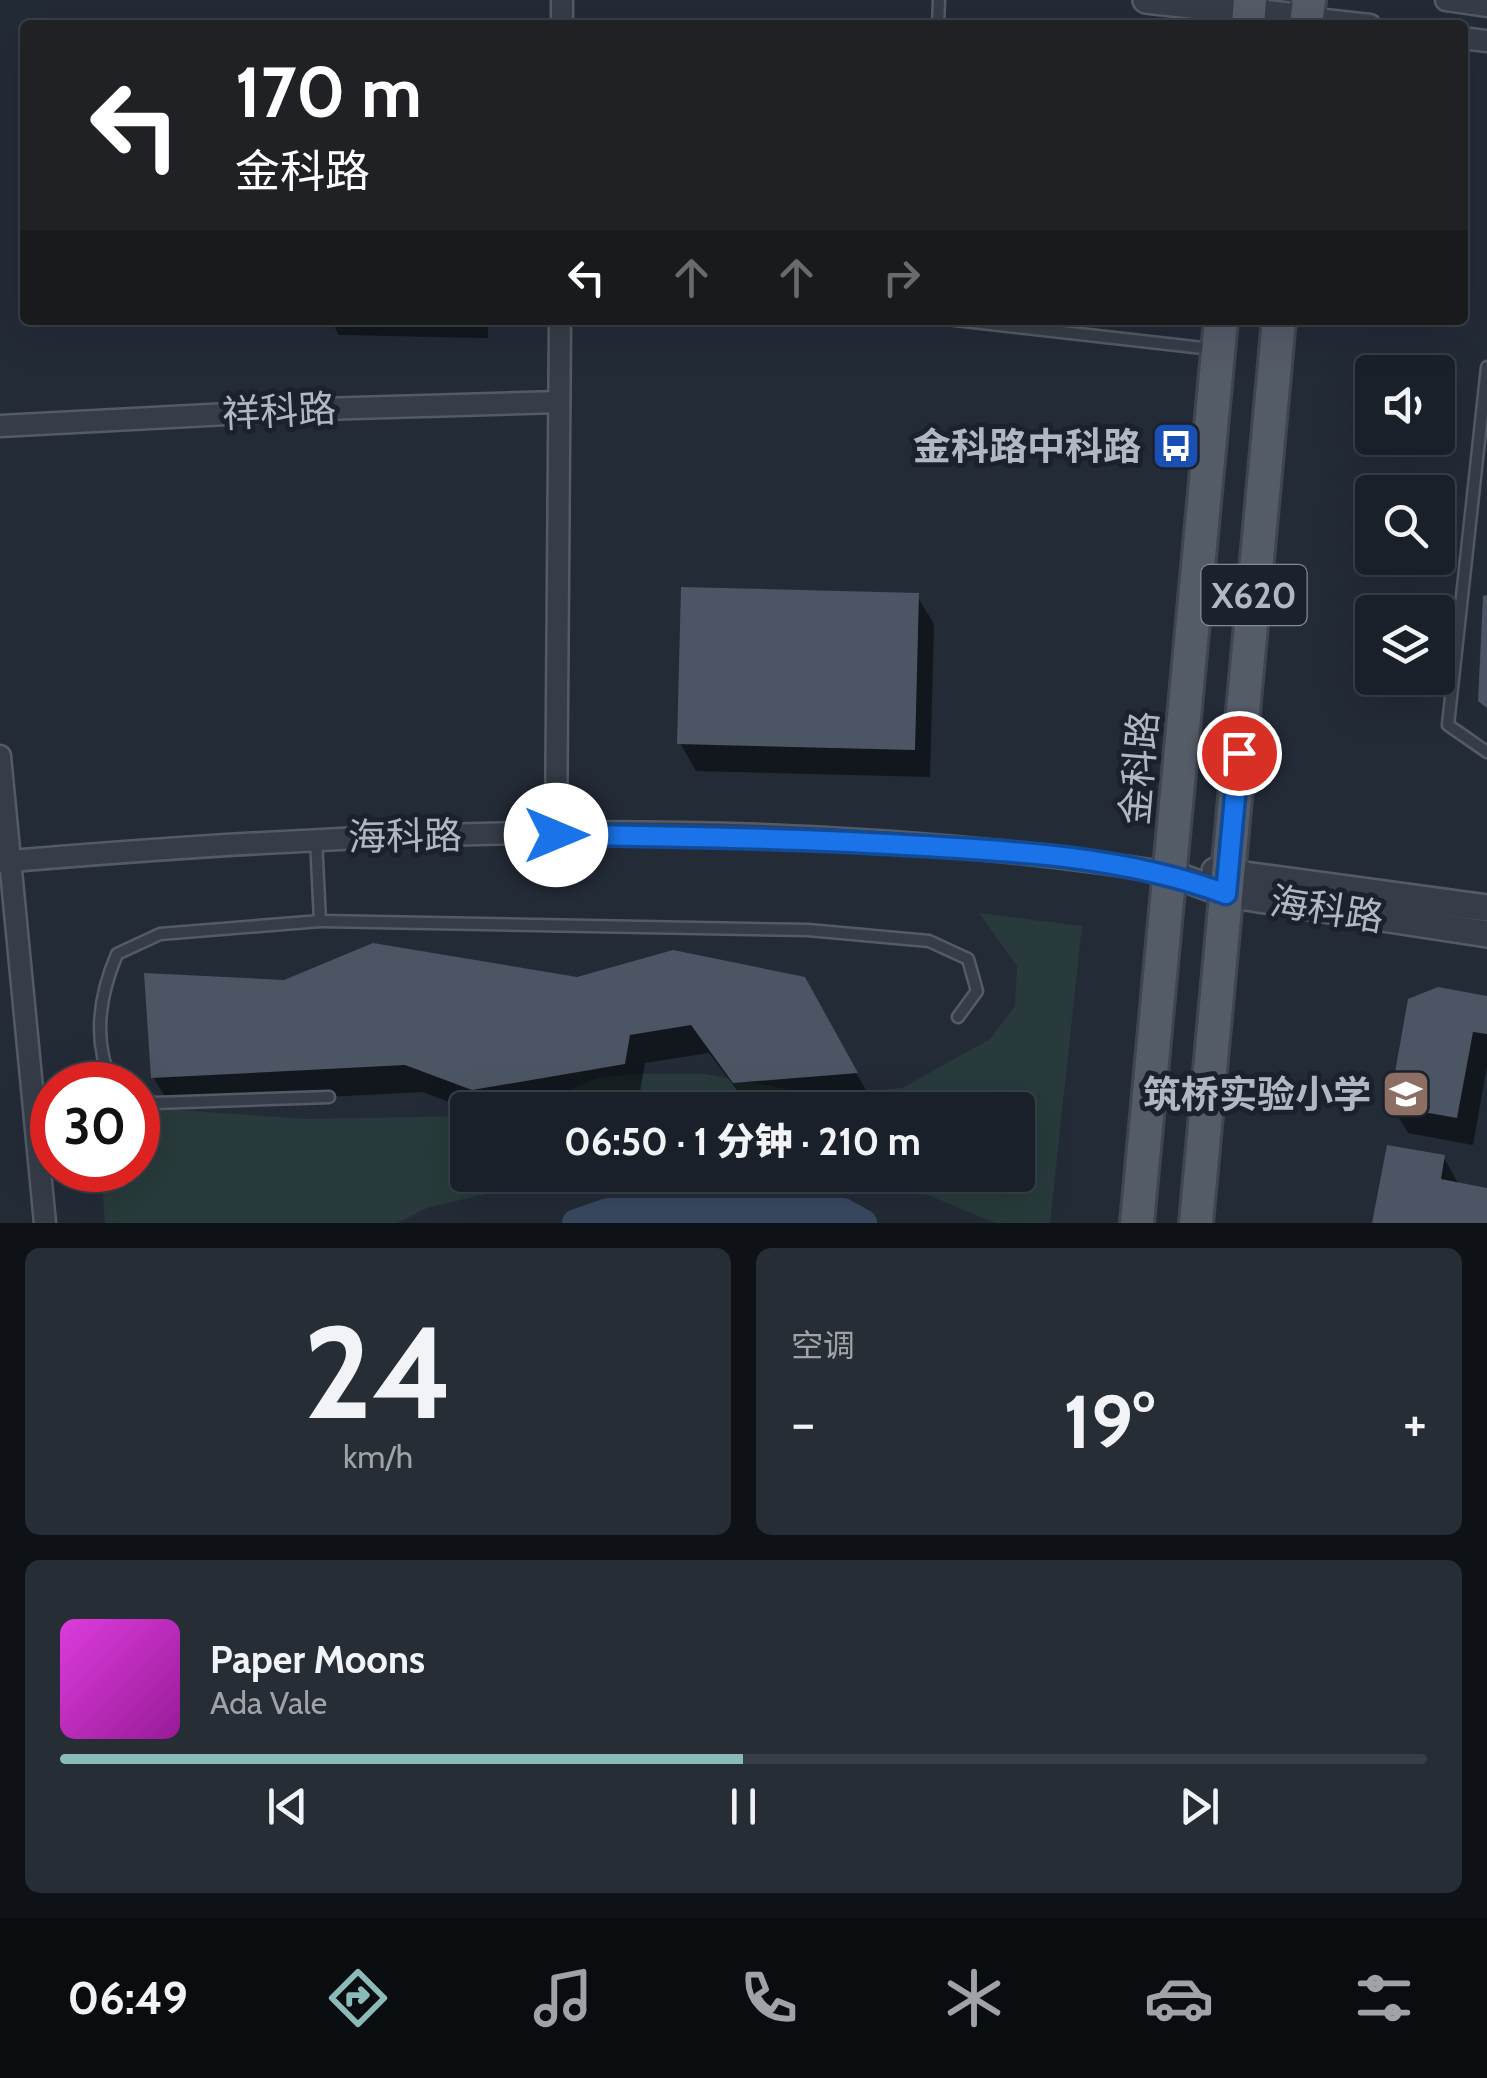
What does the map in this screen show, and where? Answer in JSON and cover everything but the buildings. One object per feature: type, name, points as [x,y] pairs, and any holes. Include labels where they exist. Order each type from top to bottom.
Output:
[{"type":"main road","name":"X620","points":[[1196,1223],[1279,325]]},
{"type":"main road","name":"金科路","points":[[1138,1223],[1219,335]]},
{"type":"street","points":[[1146,0],[1341,20]]},
{"type":"street","points":[[1446,0],[1487,6]]},
{"type":"street","points":[[556,835],[560,325]]},
{"type":"street","name":"祥科路","points":[[0,426],[320,409],[559,402]]},
{"type":"street","points":[[0,756],[5,861],[45,1223]]},
{"type":"street","name":"海科路","points":[[5,861],[316,838],[556,835],[932,846],[1082,859],[1227,882],[1487,934]]},
{"type":"street","name":"海科路","points":[[1227,882],[1487,908]]},
{"type":"lane","points":[[1043,325],[1219,335]]},
{"type":"lane","points":[[1487,367],[1448,725],[1487,752]]},
{"type":"lane","points":[[316,838],[320,921]]},
{"type":"lane","points":[[103,1062],[100,994],[116,954],[160,934],[320,921],[808,930],[929,940],[968,960],[977,991],[958,1018]]},
{"type":"lane","points":[[160,1102],[329,1097]]},
{"type":"shaded area","points":[[979,913],[1082,926],[1050,1223],[995,1223],[920,1192],[1035,1192],[1035,1092],[864,1092],[902,1088],[990,1039],[1015,1006],[1017,966]]},
{"type":"shaded area","points":[[705,1074],[804,1092],[564,1092],[596,1078]]},
{"type":"shaded area","points":[[160,1109],[307,1119],[450,1116],[450,1192],[493,1192],[427,1208],[397,1223],[105,1223],[103,1192],[160,1192]]},
{"type":"waterway","points":[[576,1223],[608,1212],[843,1212],[863,1223]]},
{"type":"place","name":"金科路中科路","points":[[1176,446]]},
{"type":"place","name":"筑桥实验小学","points":[[1406,1094]]},
{"type":"route","points":[[556,835],[807,839],[1006,852],[1170,873],[1226,894],[1239,753]]}]
